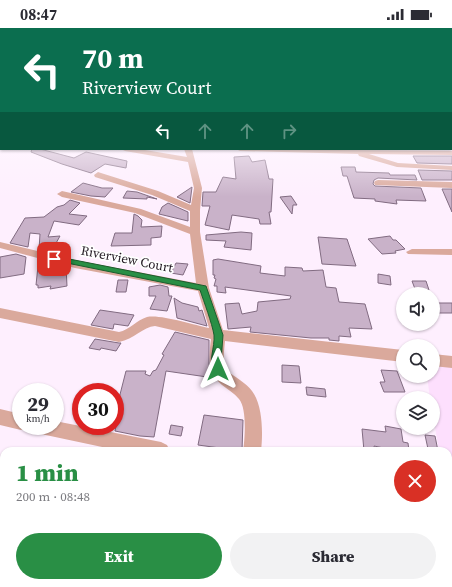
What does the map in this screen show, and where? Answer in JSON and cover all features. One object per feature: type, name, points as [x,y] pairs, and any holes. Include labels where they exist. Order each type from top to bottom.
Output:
[{"type":"street","points":[[136,150],[190,155],[198,188],[195,210],[195,232],[203,288],[218,335],[216,362],[222,376],[246,395],[250,406],[254,433],[252,447]]},
{"type":"street","points":[[351,150],[452,153]]},
{"type":"street","points":[[351,150],[396,165],[452,168]]},
{"type":"street","points":[[98,175],[155,193],[195,210]]},
{"type":"street","points":[[378,183],[452,185]]},
{"type":"street","points":[[62,194],[138,211],[195,232]]},
{"type":"street","name":"Riverview Court","points":[[0,245],[83,265],[203,288]]},
{"type":"street","points":[[412,252],[452,252]]},
{"type":"street","points":[[0,313],[118,337],[125,337],[145,322],[150,321],[218,335],[396,355]]},
{"type":"street","points":[[440,361],[452,362]]},
{"type":"street","points":[[0,417],[12,420]]},
{"type":"street","points":[[64,431],[142,447]]},
{"type":"shaded area","points":[[440,366],[452,367],[452,447],[438,447],[436,435],[440,435],[440,391],[429,391],[428,383],[440,383]]},
{"type":"building","points":[[32,150],[44,150],[74,158],[86,152],[127,161],[126,168],[105,164],[91,173],[31,152]]},
{"type":"building","points":[[249,156],[252,162],[265,160],[269,179],[273,179],[271,212],[269,212],[271,224],[260,224],[259,219],[232,215],[229,230],[205,225],[210,206],[202,206],[203,192],[216,192],[223,177],[236,179],[234,157]]},
{"type":"building","points":[[413,156],[452,156],[452,164],[417,163]]},
{"type":"building","points":[[341,167],[355,167],[356,172],[389,173],[390,175],[415,175],[417,180],[378,178],[374,180],[373,184],[375,186],[421,188],[426,201],[396,200],[397,204],[375,201],[375,199],[354,198],[347,176],[343,176]]},
{"type":"building","points":[[418,170],[452,171],[452,180],[422,180]]},
{"type":"building","points":[[83,183],[102,188],[113,188],[105,197],[71,192]]},
{"type":"building","points":[[192,187],[190,203],[177,197]]},
{"type":"building","points":[[442,189],[452,189],[452,212]]},
{"type":"building","points":[[127,191],[137,192],[157,199],[147,197],[147,199],[123,198]]},
{"type":"building","points":[[291,196],[297,205],[293,205],[292,214],[280,197]]},
{"type":"building","points":[[70,200],[80,203],[69,214],[87,216],[79,225],[54,221],[48,237],[60,236],[55,245],[44,247],[42,251],[39,250],[40,234],[30,233],[28,247],[10,243],[25,218],[44,217],[57,207],[64,205]]},
{"type":"building","points":[[168,203],[188,212],[188,221],[159,214],[162,207]]},
{"type":"building","points":[[134,214],[142,220],[141,227],[162,226],[161,237],[151,238],[151,245],[111,246],[115,233],[132,233]]},
{"type":"building","points":[[241,232],[252,233],[251,250],[224,247],[226,241],[206,240],[206,235]]},
{"type":"building","points":[[390,236],[405,249],[395,251],[396,253],[382,254],[368,239]]},
{"type":"building","points":[[318,237],[347,239],[356,266],[322,264]]},
{"type":"building","points":[[16,254],[26,257],[24,274],[0,278],[0,257]]},
{"type":"building","points":[[218,259],[261,266],[260,273],[285,276],[285,267],[302,268],[303,271],[323,270],[326,287],[336,288],[339,302],[365,304],[372,329],[349,328],[351,337],[339,336],[339,341],[329,340],[329,338],[311,338],[250,332],[251,327],[228,329],[225,304],[239,303],[242,314],[257,311],[258,302],[290,299],[291,296],[225,287],[226,293],[217,292],[217,286],[214,286],[216,279],[214,278],[215,275],[213,275],[213,260]]},
{"type":"building","points":[[176,263],[188,264],[183,275],[171,273]]},
{"type":"building","points":[[52,264],[52,268],[66,267],[67,286],[50,289],[51,286],[38,288],[38,285],[36,285],[38,266]]},
{"type":"building","points":[[378,274],[390,276],[391,285],[378,283]]},
{"type":"building","points":[[118,280],[128,280],[126,292],[116,292]]},
{"type":"building","points":[[412,281],[426,281],[428,287],[414,287]]},
{"type":"building","points":[[160,285],[168,287],[169,296],[172,296],[167,311],[150,309],[156,296],[149,296],[149,287]]},
{"type":"building","points":[[174,298],[182,303],[198,307],[199,311],[202,310],[207,326],[177,318]]},
{"type":"building","points":[[440,303],[452,303],[452,313],[440,313]]},
{"type":"building","points":[[100,310],[134,315],[128,326],[114,324],[113,329],[91,325]]},
{"type":"building","points":[[175,332],[209,340],[209,364],[214,378],[166,371],[154,437],[124,433],[123,383],[126,371],[146,371],[145,374],[150,376],[153,371],[156,370],[164,355],[162,354]]},
{"type":"building","points":[[95,339],[121,343],[116,351],[101,348],[100,350],[89,348]]},
{"type":"building","points":[[282,365],[299,366],[301,383],[282,382]]},
{"type":"building","points":[[381,370],[396,371],[396,383],[402,383],[405,391],[384,392],[380,382],[385,382]]},
{"type":"building","points":[[306,387],[325,389],[326,397],[307,395]]},
{"type":"building","points":[[204,415],[243,420],[242,447],[213,447],[198,445]]},
{"type":"building","points":[[171,425],[183,427],[181,436],[169,434]]},
{"type":"building","points":[[385,426],[396,428],[396,435],[402,435],[403,442],[408,443],[408,447],[364,447],[362,429],[386,432]]},
{"type":"building","points":[[425,435],[435,436],[437,447],[428,447]]},
{"type":"route","points":[[54,259],[203,288],[218,335],[216,362],[218,369]]}]
